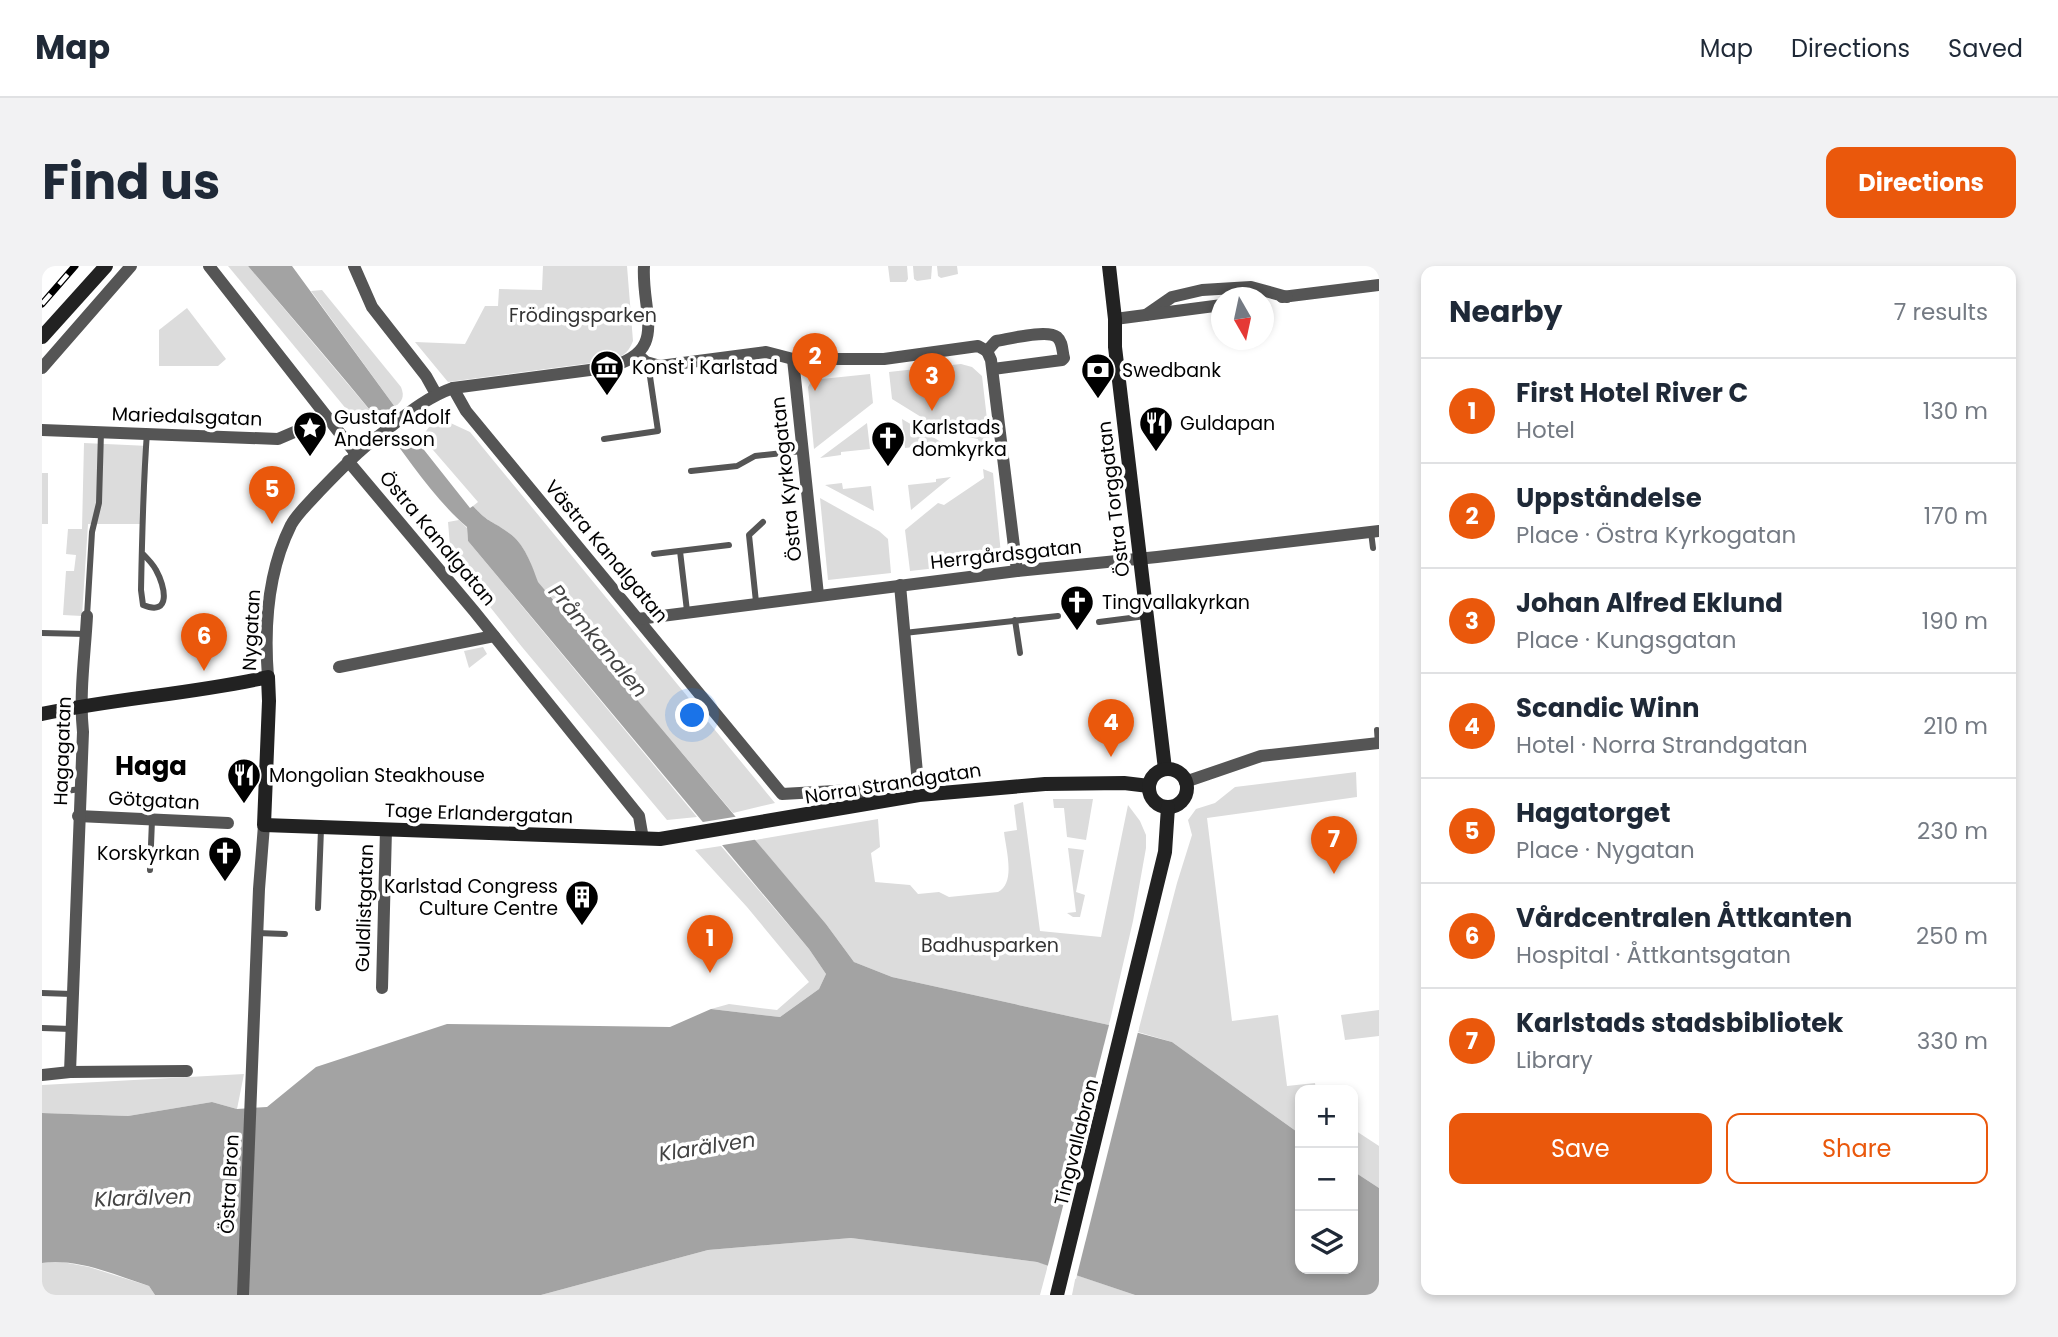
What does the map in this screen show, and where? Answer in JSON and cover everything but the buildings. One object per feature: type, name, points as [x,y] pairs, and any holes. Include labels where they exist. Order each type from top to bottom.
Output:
[{"type":"street","points":[[42,337],[106,266]]},
{"type":"street","points":[[42,368],[131,266]]},
{"type":"street","name":"Östra Kanalgatan","points":[[209,266],[327,418],[360,474],[639,816],[643,839]]},
{"type":"street","points":[[354,266],[372,307],[426,376],[436,394],[453,388],[605,368],[622,364],[638,355],[645,345],[649,328],[644,266]]},
{"type":"street","name":"Östra Torggatan","points":[[1109,266],[1115,347],[1165,769]]},
{"type":"street","points":[[1274,299],[1379,285]]},
{"type":"street","points":[[1146,315],[1172,297],[1202,290],[1251,287],[1287,297]]},
{"type":"street","points":[[1115,319],[1211,306]]},
{"type":"street","points":[[987,351],[996,341],[1048,333],[1055,335],[1061,344],[1064,358],[1062,360],[993,369]]},
{"type":"street","points":[[638,355],[648,363],[669,365],[766,352],[788,358],[884,359],[978,346],[987,351],[993,369],[1017,571]]},
{"type":"street","name":"Östra Kyrkogatan","points":[[788,358],[802,451],[818,595]]},
{"type":"street","name":"Västra Kanalgatan","points":[[453,388],[466,411],[782,794],[852,790],[869,796],[872,803]]},
{"type":"street","name":"Nygatan","points":[[264,825],[269,701],[266,651],[269,604],[274,571],[292,523],[352,458],[377,436],[436,394]]},
{"type":"street","name":"Mariedalsgatan","points":[[42,430],[278,439],[327,418]]},
{"type":"street","name":"Herrgårdsgatan","points":[[638,619],[1017,571],[1375,532]]},
{"type":"street","points":[[900,585],[919,795]]},
{"type":"street","name":"Hagagatan","points":[[70,1072],[83,732],[80,705],[87,616]]},
{"type":"street","points":[[339,667],[494,636]]},
{"type":"street","points":[[42,714],[80,705],[238,684],[268,677]]},
{"type":"street","points":[[1185,782],[1261,757],[1378,739]]},
{"type":"street","points":[[1165,769],[1177,772],[1185,782],[1183,800],[1176,805],[1161,806],[1153,800],[1149,786],[1155,774],[1165,769]]},
{"type":"street","name":"Norra Strandgatan","points":[[693,834],[919,795],[1045,784],[1124,783],[1149,786]]},
{"type":"street","name":"Tingvallabron","points":[[1059,1289],[1166,852],[1168,807]]},
{"type":"street","name":"Götgatan","points":[[78,816],[228,823]]},
{"type":"street","points":[[257,933],[264,825]]},
{"type":"street","name":"Tage Erlandergatan","points":[[264,825],[643,839],[693,834]]},
{"type":"street","name":"Guldlistgatan","points":[[382,988],[386,829]]},
{"type":"street","name":"Östra Bron","points":[[243,1295],[257,933]]},
{"type":"street","points":[[42,1075],[70,1072],[187,1071]]},
{"type":"lane","points":[[604,439],[658,431],[648,363]]},
{"type":"lane","name":"Hagagatan","points":[[87,616],[92,532],[99,503],[101,432]]},
{"type":"lane","points":[[142,553],[155,568],[164,590],[164,600],[159,607],[143,605],[141,590],[142,553],[148,433]]},
{"type":"lane","points":[[691,471],[737,466],[755,456],[802,451]]},
{"type":"lane","points":[[756,602],[749,535],[763,522]]},
{"type":"lane","points":[[1373,548],[1375,532]]},
{"type":"lane","points":[[654,554],[729,545]]},
{"type":"lane","points":[[680,551],[687,611]]},
{"type":"lane","points":[[904,633],[1058,615]]},
{"type":"lane","points":[[1099,622],[1146,616]]},
{"type":"lane","points":[[1015,620],[1020,653]]},
{"type":"lane","points":[[42,633],[86,634]]},
{"type":"lane","points":[[66,790],[80,789]]},
{"type":"lane","points":[[150,870],[152,820]]},
{"type":"lane","points":[[318,908],[321,827]]},
{"type":"lane","points":[[257,933],[285,934]]},
{"type":"lane","points":[[42,993],[72,994]]},
{"type":"lane","points":[[42,1028],[71,1029]]},
{"type":"green space","points":[[228,266],[248,266],[379,421],[369,426],[357,422]]},
{"type":"green space","name":"Frödingsparken","points":[[543,266],[627,266],[633,341],[629,349],[620,357],[607,361],[448,382],[415,342],[465,344],[485,306],[498,306],[499,289],[542,290]]},
{"type":"green space","points":[[888,266],[907,266],[906,282],[890,282]]},
{"type":"green space","points":[[913,266],[932,266],[931,279],[914,279]]},
{"type":"green space","points":[[937,266],[957,266],[958,274],[941,278],[938,276]]},
{"type":"green space","points":[[322,290],[401,387],[402,398],[395,407],[311,291]]},
{"type":"green space","points":[[187,308],[226,359],[218,366],[159,366],[159,330]]},
{"type":"green space","points":[[961,364],[972,367],[982,376],[990,445],[985,450],[981,450],[978,439],[947,433],[892,399],[889,372]]},
{"type":"green space","points":[[870,374],[873,403],[814,449],[808,387],[812,380]]},
{"type":"green space","points":[[902,419],[953,449],[934,451],[933,445],[905,448]]},
{"type":"green space","points":[[444,420],[470,432],[775,803],[733,813],[537,582],[519,542],[473,506],[478,502],[427,443],[424,434],[429,427]]},
{"type":"green space","points":[[867,423],[870,449],[841,452],[841,455],[820,458]]},
{"type":"green space","points":[[84,443],[149,446],[145,524],[88,524],[82,616],[63,615],[66,571],[74,571],[76,555],[66,554],[68,529],[82,529]]},
{"type":"green space","points":[[983,469],[993,473],[1000,559],[910,571],[905,530],[938,503],[944,505],[984,478]]},
{"type":"green space","points":[[42,473],[48,473],[48,524],[42,524]]},
{"type":"green space","points":[[951,477],[911,510],[908,485],[936,482],[936,479]]},
{"type":"green space","points":[[842,483],[843,489],[871,486],[874,511],[825,485]]},
{"type":"green space","points":[[820,498],[879,531],[888,539],[891,573],[828,580]]},
{"type":"green space","points":[[459,520],[467,528],[468,541],[697,817],[667,820],[522,647],[451,558],[448,522]]},
{"type":"green space","points":[[483,647],[487,654],[469,668],[464,651]]},
{"type":"green space","points":[[1356,772],[1357,797],[1207,818],[1232,1021],[1278,1015],[1287,1086],[1295,1085],[1295,1130],[1172,1042],[1138,1032],[1192,835],[1188,820],[1196,809],[1215,803],[1235,787]]},
{"type":"green space","points":[[1053,799],[1093,799],[1086,840],[1067,837],[1064,808],[1054,808]]},
{"type":"green space","name":"Badhusparken","points":[[1023,802],[1040,931],[1101,937],[1128,805],[1146,835],[1133,921],[1109,1025],[892,977],[854,962],[826,924],[755,840],[878,819],[880,847],[871,853],[875,882],[910,885],[918,894],[939,892],[949,897],[998,892],[1004,888],[1008,874],[1004,832],[1017,830],[1014,805]]},
{"type":"green space","points":[[721,846],[809,949],[826,974],[819,989],[780,1017],[711,1009],[729,1004],[777,1010],[809,982],[695,850]]},
{"type":"green space","points":[[1068,848],[1084,850],[1076,892],[1085,895],[1080,917],[1067,913],[1076,912]]},
{"type":"green space","points":[[1379,1010],[1379,1036],[1345,1040],[1341,1015]]},
{"type":"green space","points":[[244,1074],[237,1109],[212,1102],[128,1116],[42,1113],[42,1085]]},
{"type":"green space","points":[[1358,1132],[1379,1146],[1379,1188],[1358,1174]]},
{"type":"green space","points":[[851,1238],[1048,1265],[1040,1295],[541,1295],[708,1250]]},
{"type":"green space","points":[[57,1261],[89,1267],[149,1286],[155,1295],[42,1295],[42,1263]]},
{"type":"green space","points":[[1076,1275],[1135,1295],[1072,1295]]},
{"type":"water","name":"Klarälven","points":[[248,266],[292,266],[395,407],[413,436],[470,508],[473,506],[519,542],[538,582],[826,924],[854,962],[892,977],[1109,1025],[1172,1042],[1295,1130],[1295,1274],[1358,1274],[1358,1174],[1379,1188],[1379,1295],[1135,1295],[1037,1262],[851,1238],[708,1250],[541,1295],[155,1295],[149,1286],[96,1268],[69,1263],[42,1263],[42,1113],[128,1116],[212,1102],[237,1109],[267,1107],[316,1067],[447,1024],[670,1027],[711,1009],[780,1017],[819,989],[826,974],[809,949],[468,541],[467,527],[431,490],[363,401]]},
{"type":"pier","points":[[397,405],[415,433],[396,449],[376,423]]},
{"type":"pier","points":[[740,816],[759,839],[717,846],[697,823]]},
{"type":"pier","points":[[1110,1021],[1139,1028],[1076,1279],[1047,1269]]},
{"type":"railway","points":[[42,304],[75,266]]},
{"type":"place","name":"Uppståndelse","points":[[815,391]]},
{"type":"place","name":"Konst i Karlstad","points":[[607,397]]},
{"type":"place","name":"Swedbank","points":[[1098,400]]},
{"type":"place","name":"Johan Alfred Eklund","points":[[932,411]]},
{"type":"place","name":"Guldapan","points":[[1156,453]]},
{"type":"place","name":"Gustaf Adolf Andersson","points":[[310,458]]},
{"type":"place","name":"Karlstads domkyrka","points":[[888,468]]},
{"type":"place","name":"Hagatorget","points":[[272,524]]},
{"type":"place","name":"Tingvallakyrkan","points":[[1077,632]]},
{"type":"place","name":"Vårdcentralen Åttkanten","points":[[204,671]]},
{"type":"place","name":"Scandic Winn","points":[[1111,757]]},
{"type":"place","name":"Mongolian Steakhouse","points":[[244,805]]},
{"type":"place","name":"Karlstads stadsbibliotek","points":[[1334,874]]},
{"type":"place","name":"Korskyrkan","points":[[225,883]]},
{"type":"place","name":"Karlstad Congress Culture Centre","points":[[582,927]]},
{"type":"place","name":"First Hotel River C","points":[[710,973]]},
{"type":"district","name":"Haga","points":[[151,766]]},
{"type":"water label","name":"Pråmkanalen","points":[[598,641]]}]
